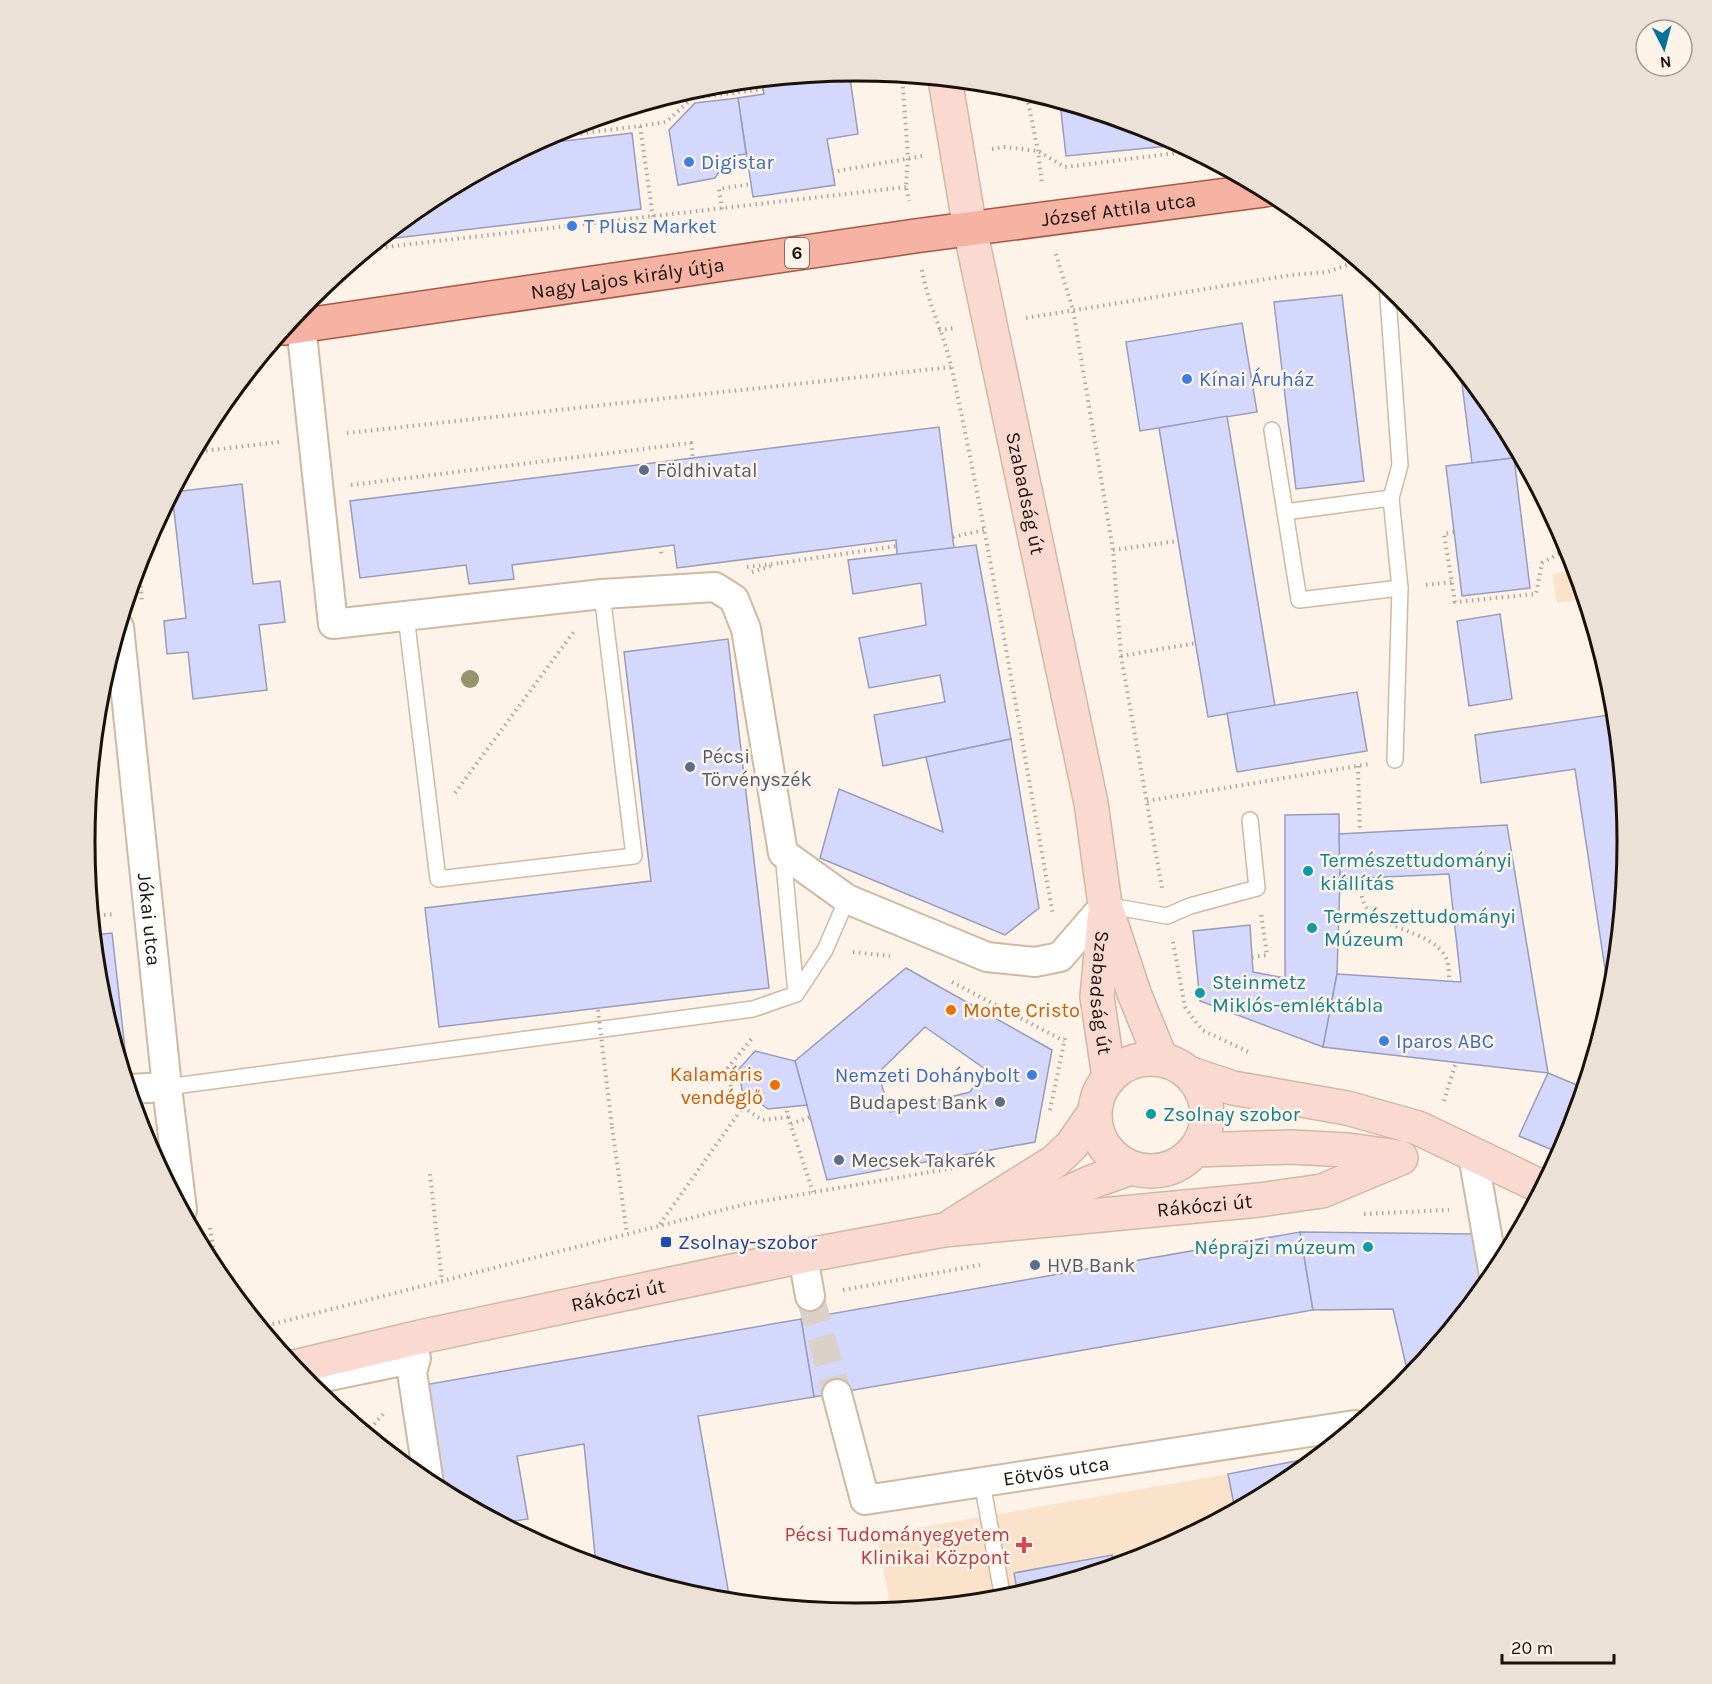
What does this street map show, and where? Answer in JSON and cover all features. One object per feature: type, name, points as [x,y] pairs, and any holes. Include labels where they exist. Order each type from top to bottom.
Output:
[{"type":"main road","name":"József Attila utca","points":[[970,229],[1251,192]]},
{"type":"main road","name":"Nagy Lajos király útja","points":[[298,325],[970,229]]},
{"type":"street","name":"Szabadság út","points":[[946,87],[970,229],[1091,803],[1105,905],[1134,993],[1161,1059]]},
{"type":"street","points":[[294,330],[313,438],[333,624],[602,594],[715,587],[735,599],[746,629],[783,853],[847,898],[987,957],[1035,962],[1060,957],[1105,905]]},
{"type":"street","name":"Jókai utca","points":[[121,645],[180,1191]]},
{"type":"street","name":"Szabadság út","points":[[1105,905],[1097,997],[1109,1077]]},
{"type":"street","points":[[1143,1059],[1161,1059],[1177,1064],[1191,1074],[1204,1095],[1208,1120],[1204,1136],[1195,1150],[1182,1162],[1166,1169],[1149,1171],[1131,1168],[1121,1163],[1106,1149],[1098,1136],[1094,1113],[1098,1094],[1109,1077],[1132,1062],[1143,1059]]},
{"type":"street","name":"Rákóczi út","points":[[1191,1074],[1233,1088],[1347,1107],[1418,1128],[1536,1184]]},
{"type":"street","points":[[136,1089],[167,1087]]},
{"type":"street","name":"Rákóczi út","points":[[944,1230],[1054,1162],[1072,1145],[1094,1113]]},
{"type":"street","name":"Rákóczi út","points":[[1195,1150],[1291,1147],[1348,1150],[1401,1158],[1473,1155]]},
{"type":"street","points":[[1473,1155],[1492,1261]]},
{"type":"street","name":"Rákóczi út","points":[[304,1365],[420,1337],[803,1256],[944,1230],[1280,1198],[1322,1191],[1401,1158]]},
{"type":"street","name":"Rákóczi út","points":[[999,1224],[1094,1181],[1131,1168]]},
{"type":"street","points":[[803,1256],[810,1296]]},
{"type":"street","points":[[317,1379],[416,1358],[412,1372],[427,1471]]},
{"type":"street","name":"Eötvös utca","points":[[837,1394],[865,1500],[1342,1427]]},
{"type":"lane","points":[[1387,297],[1400,465],[1391,498],[1400,588],[1395,760]]},
{"type":"lane","points":[[1272,429],[1299,600],[1400,588]]},
{"type":"lane","points":[[1285,512],[1391,498]]},
{"type":"lane","points":[[406,616],[438,879],[634,856],[602,594]]},
{"type":"lane","points":[[1105,905],[1167,916],[1190,906],[1257,888],[1250,820]]},
{"type":"lane","points":[[783,853],[796,994]]},
{"type":"lane","points":[[167,1087],[753,1009],[796,994],[825,950],[847,898]]},
{"type":"lane","points":[[982,1482],[1001,1588]]},
{"type":"path","points":[[711,96],[763,89]]},
{"type":"path","points":[[578,134],[666,122],[691,100]]},
{"type":"path","points":[[1028,101],[1038,151],[1046,220],[1073,310],[1113,550],[1121,656],[1181,985]]},
{"type":"path","points":[[640,126],[653,217]]},
{"type":"path","points":[[832,171],[908,157],[1004,147],[1038,151],[1065,166],[1180,153]]},
{"type":"path","points":[[722,209],[719,189],[751,184]]},
{"type":"path","points":[[381,247],[906,187]]},
{"type":"path","points":[[1060,957],[985,530],[952,367],[939,330],[990,324],[1291,275],[1327,272],[1350,264]]},
{"type":"path","points":[[203,451],[952,367]]},
{"type":"path","points":[[347,485],[691,443],[693,458]]},
{"type":"path","points":[[953,537],[985,530]]},
{"type":"path","points":[[1454,532],[1444,534],[1455,602],[1536,594],[1542,563],[1560,553]]},
{"type":"path","points":[[1113,550],[1178,541]]},
{"type":"path","points":[[746,567],[897,546]]},
{"type":"path","points":[[715,587],[745,574],[782,563]]},
{"type":"path","points":[[431,825],[602,594]]},
{"type":"path","points":[[1121,656],[1196,643]]},
{"type":"path","points":[[1147,801],[1395,760]]},
{"type":"path","points":[[1358,766],[1360,833]]},
{"type":"path","points":[[1362,878],[1362,898],[1368,911],[1380,919],[1425,938],[1440,948],[1448,961],[1449,981]]},
{"type":"path","points":[[1252,957],[1267,955],[1257,888]]},
{"type":"path","points":[[99,915],[119,914]]},
{"type":"path","points":[[825,950],[894,956]]},
{"type":"path","points":[[945,978],[1065,1042]]},
{"type":"path","points":[[598,1010],[627,1234]]},
{"type":"path","points":[[1048,1119],[1065,1042],[1065,1032]]},
{"type":"path","points":[[737,1057],[728,1068],[732,1093],[743,1107],[762,1120],[788,1117]]},
{"type":"path","points":[[1441,1110],[1456,1062]]},
{"type":"path","points":[[660,1226],[743,1107]]},
{"type":"path","points":[[786,1107],[813,1192]]},
{"type":"path","points":[[790,1124],[810,1117]]},
{"type":"path","points":[[268,1325],[746,1204],[984,1162]]},
{"type":"path","points":[[430,1174],[442,1281]]},
{"type":"shaded area","points":[[1567,571],[1578,600],[1557,603],[1552,574]]},
{"type":"shaded area","name":"Pécsi Tudományegyetem Klinikai Központ","points":[[1228,1474],[1234,1502],[1193,1525],[1101,1563],[1004,1588],[906,1601],[889,1602],[877,1535]]},
{"type":"building","points":[[850,81],[858,134],[827,139],[835,185],[753,197],[738,98],[764,94],[763,87]]},
{"type":"building","points":[[738,98],[746,154],[729,156],[715,178],[678,185],[669,130],[695,103]]},
{"type":"building","points":[[1061,109],[1101,121],[1164,147],[1066,156]]},
{"type":"building","points":[[632,133],[641,209],[393,238],[433,209],[476,183],[519,159],[559,142]]},
{"type":"building","points":[[1342,295],[1364,481],[1296,489],[1274,302]]},
{"type":"building","points":[[1242,323],[1257,412],[1140,431],[1126,342]]},
{"type":"building","points":[[1462,381],[1489,419],[1513,458],[1472,463]]},
{"type":"building","points":[[1227,416],[1275,706],[1208,717],[1159,428]]},
{"type":"building","points":[[939,427],[954,548],[897,555],[896,540],[677,568],[674,545],[512,565],[514,579],[469,584],[466,565],[360,578],[350,501]]},
{"type":"building","points":[[1513,458],[1530,588],[1462,596],[1446,466]]},
{"type":"building","points":[[242,484],[253,584],[280,581],[285,622],[259,625],[267,690],[193,699],[188,652],[167,654],[164,621],[186,618],[173,504],[181,491]]},
{"type":"building","points":[[976,545],[1011,739],[883,766],[874,715],[945,702],[940,675],[869,688],[859,638],[926,625],[921,583],[853,594],[848,560]]},
{"type":"building","points":[[1500,614],[1512,699],[1469,706],[1457,621]]},
{"type":"building","name":"Pécsi Törvényszék","points":[[728,639],[769,988],[439,1027],[425,908],[651,881],[624,652]]},
{"type":"building","points":[[1357,692],[1367,751],[1237,772],[1227,713]]},
{"type":"building","points":[[1605,715],[1615,792],[1617,842],[1615,892],[1605,970],[1575,769],[1481,783],[1475,735]]},
{"type":"building","points":[[1011,739],[1039,908],[1005,935],[820,858],[839,789],[943,832],[926,757]]},
{"type":"building","name":"Természettudományi Múzeum","points":[[1339,814],[1340,879],[1337,974],[1323,1047],[1200,1001],[1193,931],[1250,925],[1253,972],[1285,978],[1285,815]]},
{"type":"building","points":[[1507,825],[1548,1073],[1323,1047],[1337,974],[1461,982],[1449,874],[1340,879],[1339,834]]},
{"type":"building","points":[[112,933],[126,1055],[110,990],[101,934]]},
{"type":"building","points":[[906,968],[1052,1050],[1035,1142],[827,1180],[795,1061]],"holes":[[[925,1027],[985,1069],[970,1092],[890,1112],[878,1073]]]},
{"type":"building","points":[[755,1051],[795,1061],[807,1105],[768,1109],[742,1090],[739,1069]]},
{"type":"building","points":[[1548,1073],[1577,1085],[1552,1150],[1519,1136]]},
{"type":"building","points":[[1300,1232],[1313,1310],[814,1397],[801,1319]]},
{"type":"building","points":[[1300,1232],[1473,1234],[1481,1276],[1428,1344],[1406,1367],[1393,1309],[1313,1310]]},
{"type":"building","points":[[801,1319],[814,1397],[698,1416],[728,1591],[659,1577],[595,1557],[584,1444],[517,1456],[528,1519],[512,1521],[434,1475],[418,1386]]},
{"type":"building","points":[[1299,1460],[1234,1502],[1228,1474]]},
{"type":"building","points":[[1112,1555],[1113,1558],[1053,1577],[1016,1585],[1014,1573]]},
{"type":"tunnel","points":[[810,1296],[837,1394]]},
{"type":"place","name":"Digistar","points":[[689,162]]},
{"type":"place","name":"T Plusz Market","points":[[572,226]]},
{"type":"place","name":"Kínai Áruház","points":[[1187,379]]},
{"type":"place","name":"Földhivatal","points":[[644,470]]},
{"type":"place","name":"Pécsi Törvényszék","points":[[690,767]]},
{"type":"place","name":"Természettudományi kiállítás","points":[[1308,871]]},
{"type":"place","name":"Természettudományi Múzeum","points":[[1312,928]]},
{"type":"place","name":"Steinmetz Miklós-emléktábla","points":[[1200,993]]},
{"type":"place","name":"Monte Cristo","points":[[951,1010]]},
{"type":"place","name":"Iparos ABC","points":[[1384,1041]]},
{"type":"place","name":"Nemzeti Dohánybolt","points":[[1032,1075]]},
{"type":"place","name":"Kalamáris vendéglő","points":[[775,1085]]},
{"type":"place","name":"Budapest Bank","points":[[1000,1102]]},
{"type":"place","name":"Zsolnay szobor","points":[[1151,1114]]},
{"type":"place","name":"Mecsek Takarék","points":[[839,1160]]},
{"type":"place","name":"Zsolnay-szobor","points":[[666,1242]]},
{"type":"place","name":"Néprajzi múzeum","points":[[1368,1247]]},
{"type":"place","name":"HVB Bank","points":[[1035,1265]]},
{"type":"place","name":"Pécsi Tudományegyetem Klinikai Központ","points":[[1024,1545]]}]
